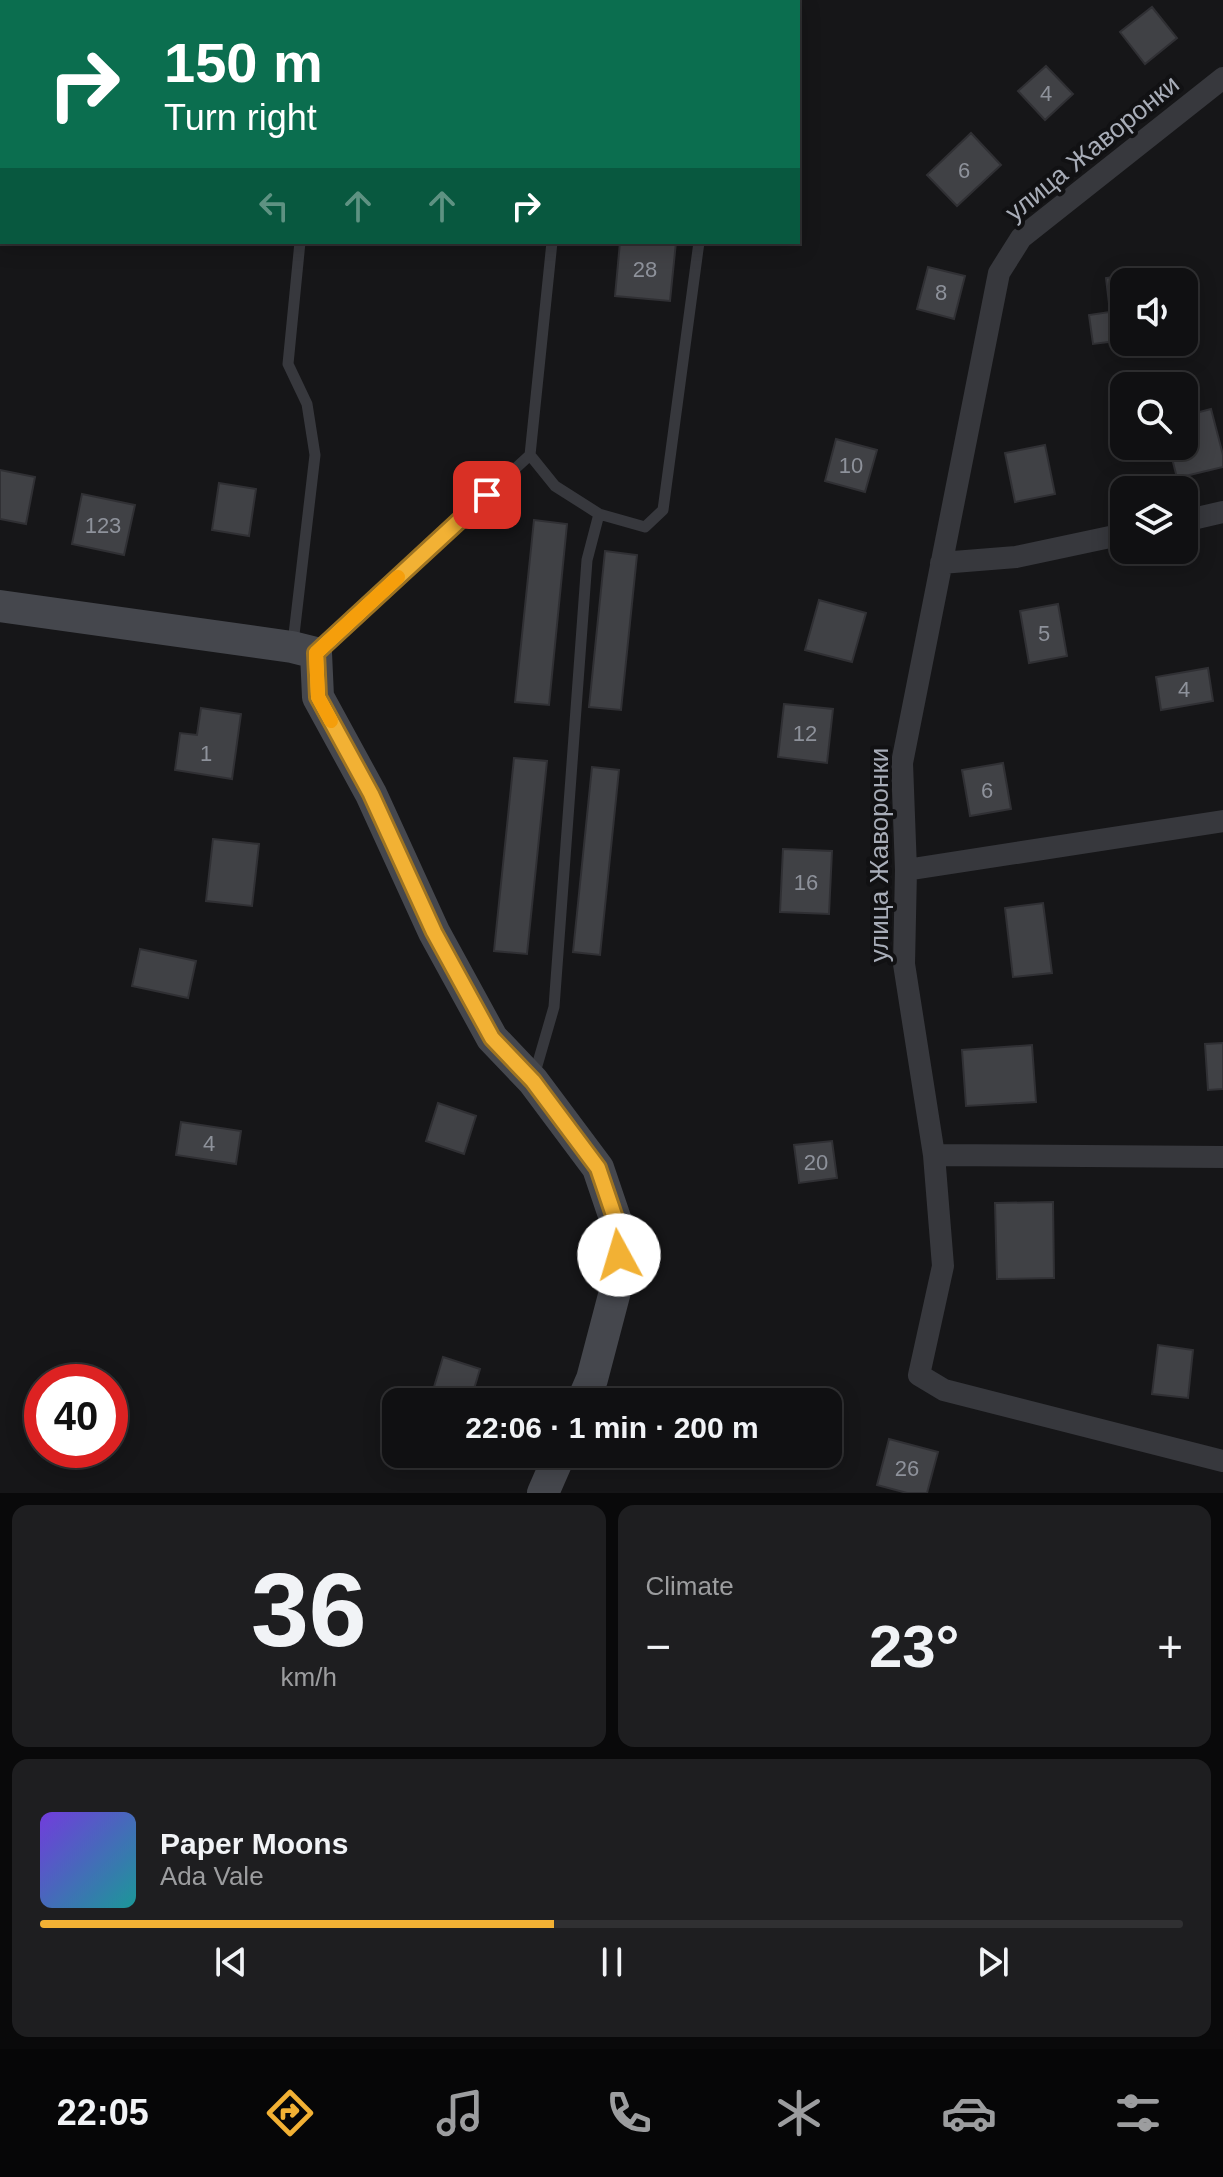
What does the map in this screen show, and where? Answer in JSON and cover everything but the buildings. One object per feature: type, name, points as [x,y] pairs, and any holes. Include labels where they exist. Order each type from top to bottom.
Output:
[{"type":"street","name":"улица Жаворонки","points":[[1223,78],[1021,238],[999,273],[902,763],[906,870],[904,964],[934,1155],[943,1266],[919,1375],[944,1390],[1223,1461]]},
{"type":"street","points":[[1198,518],[1223,512]]},
{"type":"street","points":[[941,563],[1016,557],[1110,537]]},
{"type":"street","points":[[0,606],[304,650],[318,697],[371,794],[434,932],[492,1038],[533,1081],[598,1168],[619,1230],[618,1280],[588,1388]]},
{"type":"street","points":[[906,870],[1223,821]]},
{"type":"street","points":[[934,1155],[1223,1157]]},
{"type":"street","points":[[543,1493],[554,1468]]},
{"type":"lane","points":[[300,244],[288,364],[307,404],[315,455],[304,650]]},
{"type":"lane","points":[[552,244],[530,455],[555,486],[599,514],[645,527],[663,510],[699,244]]},
{"type":"lane","points":[[304,650],[530,455]]},
{"type":"lane","points":[[533,1081],[554,1007],[587,560],[599,514]]},
{"type":"slow traffic","points":[[331,721],[318,697],[316,653],[398,577]]},
{"type":"route","points":[[487,495],[316,653],[318,697],[371,794],[434,932],[492,1038],[533,1081],[598,1168],[619,1230],[619,1255]]}]
